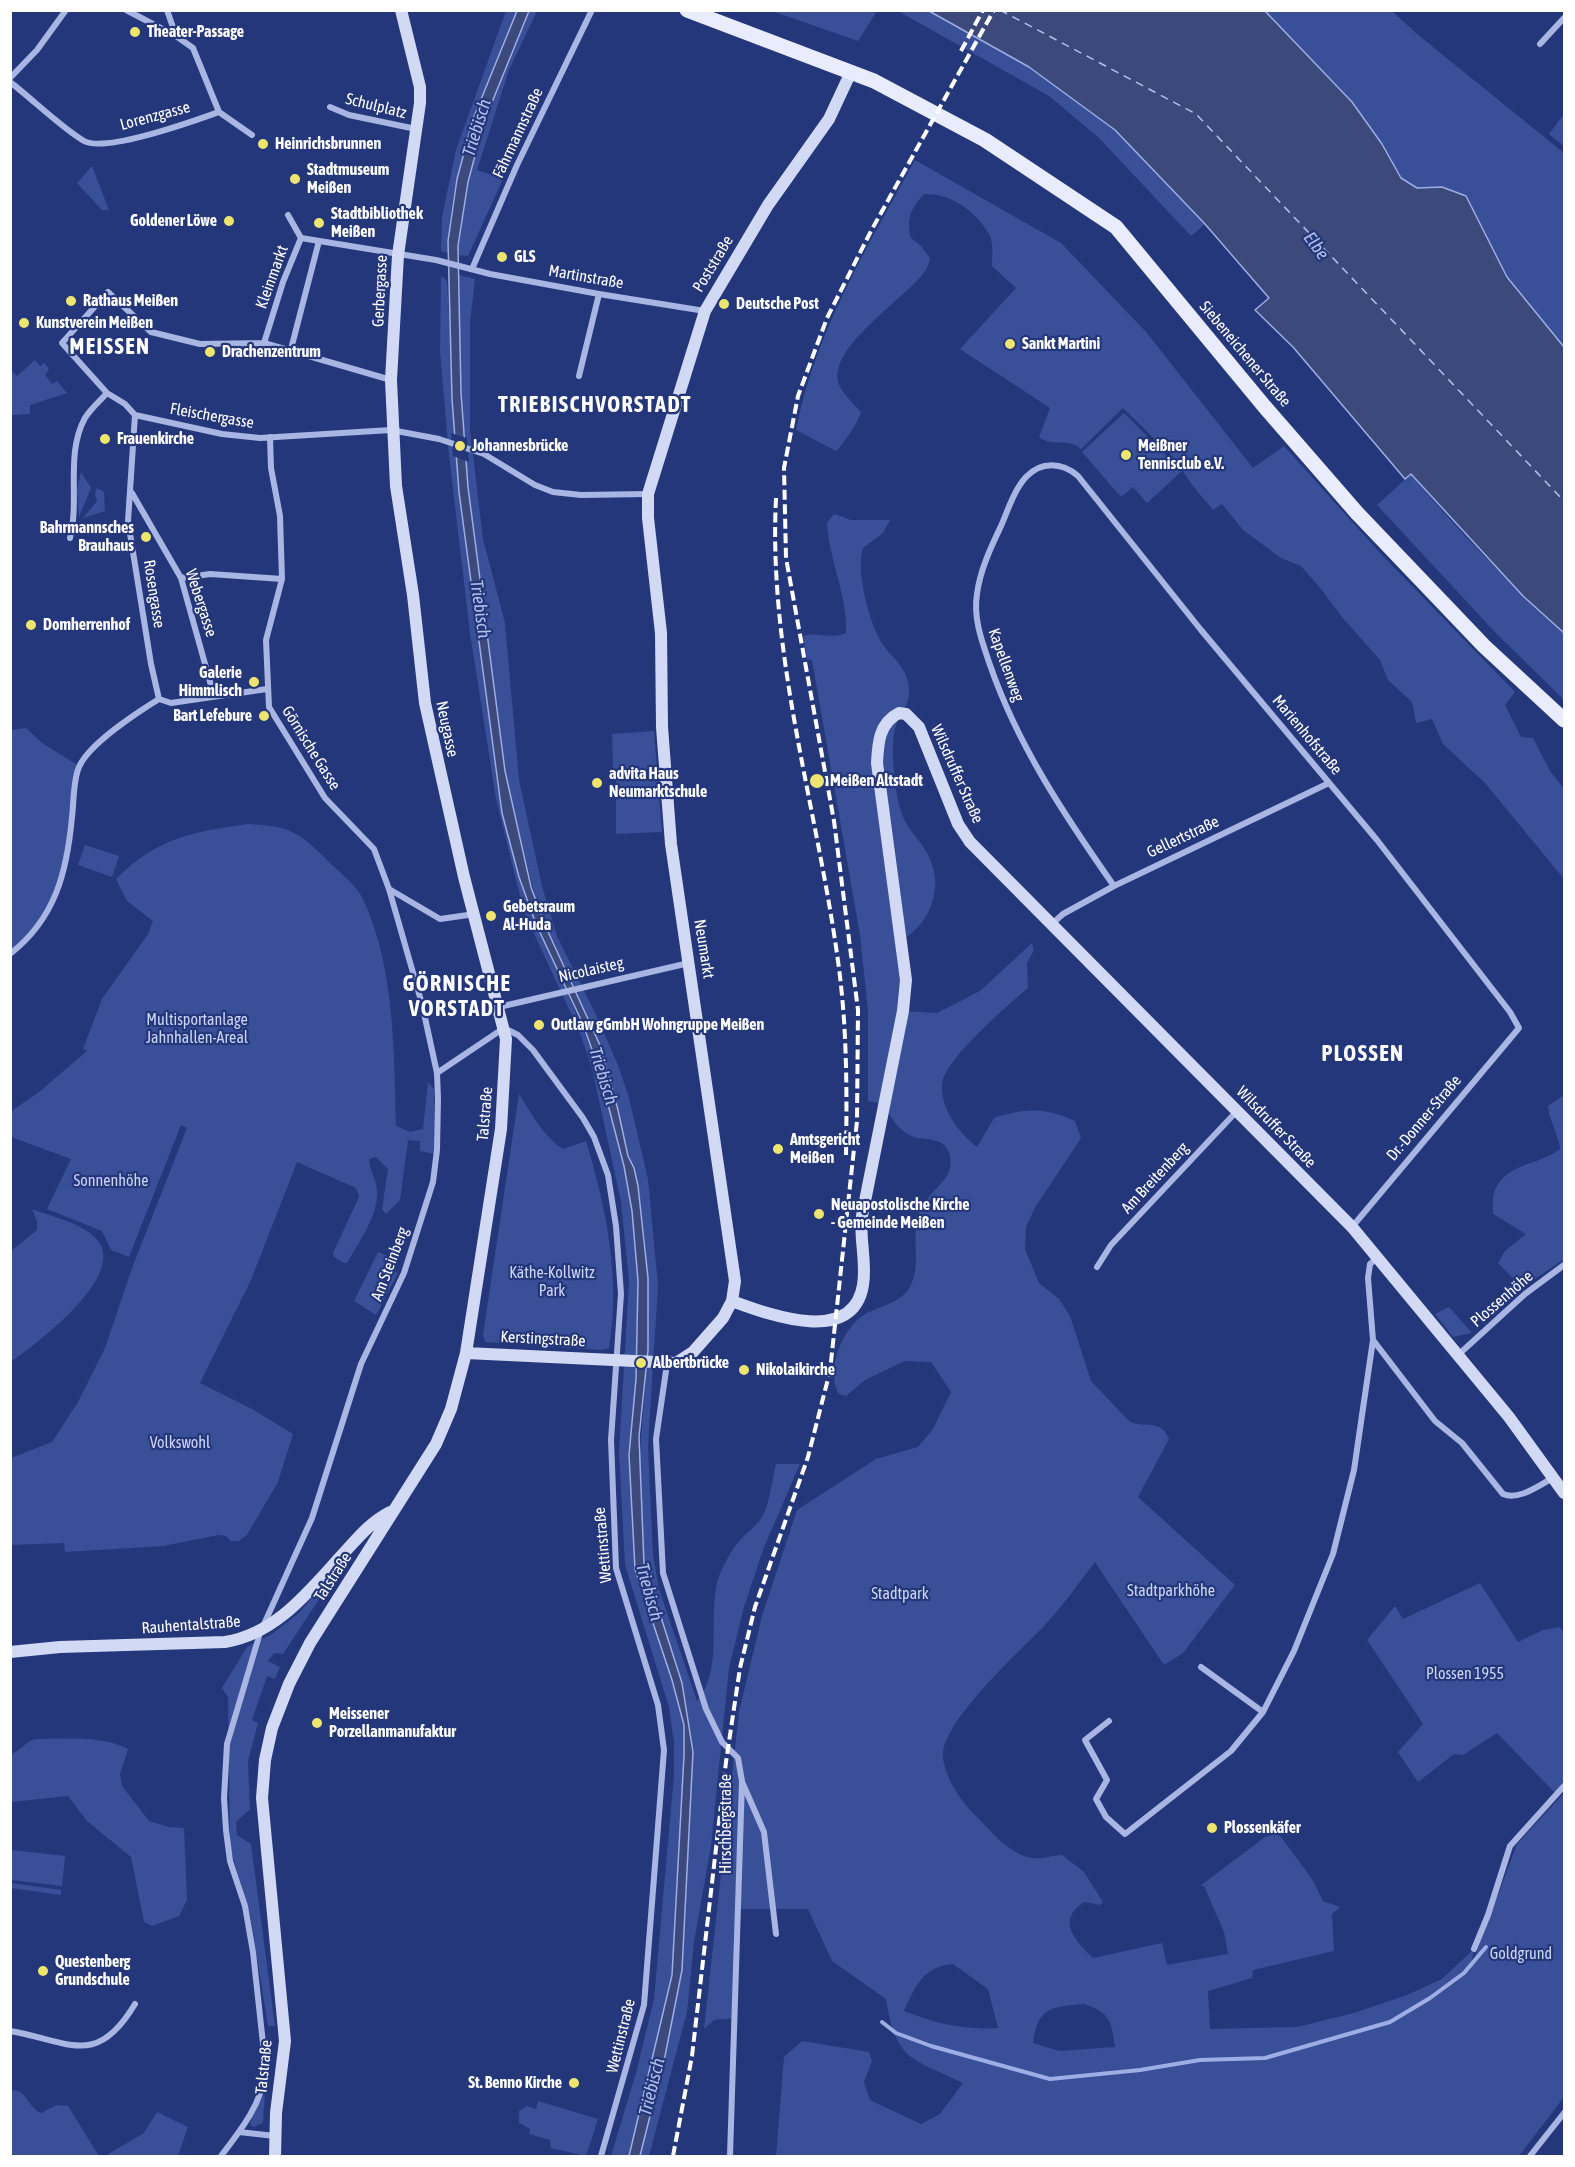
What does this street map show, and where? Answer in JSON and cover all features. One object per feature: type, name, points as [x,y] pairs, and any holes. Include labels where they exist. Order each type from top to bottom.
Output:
[{"type":"main road","name":"Gerbergasse","points":[[391,380],[398,255],[417,129],[420,87],[401,10]]},
{"type":"main road","name":"Siebeneichener Straße","points":[[687,10],[851,72],[985,140],[1116,227],[1264,406],[1357,513],[1484,646],[1564,720]]},
{"type":"main road","name":"Poststraße","points":[[648,494],[705,311],[768,205],[829,119],[851,72]]},
{"type":"main road","name":"Neugasse","points":[[391,380],[391,430],[396,486],[412,584],[424,703],[504,1028]]},
{"type":"main road","name":"Neumarkt","points":[[623,1361],[668,1364],[684,1359],[701,1344],[723,1318],[732,1301],[735,1275],[669,823],[662,727],[661,633],[648,518],[648,494]]},
{"type":"main road","name":"Wilsdruffer Straße","points":[[732,1301],[784,1317],[827,1322],[845,1314],[861,1295],[864,1269],[860,1235],[862,1216],[903,1011],[906,980],[877,763],[880,735],[892,716],[899,713],[906,714],[919,727],[958,824],[970,842],[992,866],[1053,923],[1352,1227],[1458,1355],[1554,1477],[1564,1493]]},
{"type":"main road","name":"Talstraße","points":[[275,2157],[275,2136],[285,2041],[262,1798],[265,1760],[281,1702],[297,1667],[367,1555],[390,1512],[436,1444],[451,1409],[466,1353],[501,1129],[506,1039],[504,1028]]},
{"type":"main road","name":"Kerstingstraße","points":[[466,1353],[623,1361]]},
{"type":"main road","name":"Rauhentalstraße","points":[[10,1652],[60,1647],[225,1642],[245,1639],[260,1632],[288,1611],[364,1529],[390,1512]]},
{"type":"main road","points":[[343,1554],[354,1550],[367,1555]]},
{"type":"street","points":[[10,80],[37,50],[66,10]]},
{"type":"street","points":[[126,10],[176,36],[193,48],[219,112],[252,135]]},
{"type":"street","points":[[167,10],[176,36]]},
{"type":"street","name":"Fährmannstraße","points":[[472,269],[592,10]]},
{"type":"street","points":[[1540,44],[1564,18]]},
{"type":"street","name":"Lorenzgasse","points":[[10,80],[85,142],[111,141],[154,134],[219,112]]},
{"type":"street","name":"Schulplatz","points":[[330,107],[350,115],[417,129]]},
{"type":"street","points":[[288,215],[301,238]]},
{"type":"street","name":"Kleinmarkt","points":[[264,343],[283,282],[301,238],[398,255]]},
{"type":"street","name":"Kleinmarkt","points":[[291,349],[319,241]]},
{"type":"street","name":"Martinstraße","points":[[398,255],[436,260],[599,294],[705,311]]},
{"type":"street","points":[[135,415],[126,404],[107,393],[62,343],[108,292],[152,332],[200,344],[264,343],[391,380]]},
{"type":"street","points":[[579,376],[599,294]]},
{"type":"street","points":[[70,538],[75,520],[75,442],[91,409],[107,393]]},
{"type":"street","name":"Fleischergasse","points":[[135,415],[222,434],[270,437],[391,430],[448,442],[472,451],[553,492],[581,495],[648,494]]},
{"type":"street","name":"Rosengasse","points":[[135,415],[132,492],[128,521],[151,664],[159,699]]},
{"type":"street","name":"Görnische Gasse","points":[[270,437],[274,486],[280,516],[282,579],[266,640],[268,698],[278,721],[325,798],[375,849],[389,889]]},
{"type":"street","name":"Kapellenweg","points":[[1065,467],[1043,466],[1022,482],[987,557],[976,595],[977,625],[1003,702],[1034,764],[1114,886]]},
{"type":"street","name":"Marienhofstraße","points":[[1065,467],[1078,476],[1201,630],[1377,840],[1510,1012],[1519,1028]]},
{"type":"street","name":"Webergasse","points":[[132,492],[181,578],[214,696]]},
{"type":"street","points":[[181,578],[210,574],[282,579]]},
{"type":"street","points":[[10,954],[29,936],[45,914],[65,874],[79,766],[101,743],[159,699],[171,703],[267,689]]},
{"type":"street","points":[[268,698],[277,699]]},
{"type":"street","name":"Gellertstraße","points":[[1053,923],[1063,914],[1114,886],[1329,783]]},
{"type":"street","points":[[389,889],[441,919],[475,914]]},
{"type":"street","name":"Am Steinberg","points":[[260,1632],[312,1518],[361,1364],[408,1262],[433,1182],[437,1150],[437,1073],[422,1004],[389,889]]},
{"type":"street","name":"Nicolaisteg","points":[[499,1007],[560,991],[690,963]]},
{"type":"street","points":[[437,1073],[504,1028]]},
{"type":"street","name":"Wettinstraße","points":[[504,1028],[518,1035],[534,1050],[583,1118],[594,1137],[608,1175],[616,1226],[623,1361],[611,1440],[619,1584],[658,1705],[664,1750],[645,1997],[601,2157]]},
{"type":"street","name":"Dr.-Donner-Straße","points":[[1352,1227],[1519,1028]]},
{"type":"street","name":"Am Breitenberg","points":[[1097,1268],[1111,1245],[1237,1111]]},
{"type":"street","points":[[1109,1721],[1085,1740],[1107,1780],[1096,1799],[1106,1817],[1125,1834],[1231,1751],[1263,1712],[1294,1651],[1333,1554],[1354,1470],[1373,1340],[1368,1278],[1370,1264],[1377,1257]]},
{"type":"street","name":"Plossenhöhe","points":[[1458,1355],[1525,1294],[1564,1265]]},
{"type":"street","points":[[1373,1340],[1435,1420],[1462,1443],[1503,1494],[1513,1497],[1554,1477]]},
{"type":"street","name":"Hirschbergstraße","points":[[668,1364],[656,1439],[663,1573],[706,1709],[722,1742],[738,1758],[742,1781],[730,2157]]},
{"type":"street","name":"Talstraße","points":[[239,2132],[264,2087],[266,2049],[254,1952],[245,1906],[230,1861],[224,1798],[227,1744],[260,1632]]},
{"type":"street","points":[[1201,1667],[1263,1712]]},
{"type":"street","points":[[742,1781],[764,1832],[776,1934]]},
{"type":"street","points":[[1474,1949],[1488,1916],[1510,1846],[1564,1786]]},
{"type":"street","points":[[10,2031],[63,2045],[87,2046],[108,2037],[118,2029],[135,2004]]},
{"type":"street","points":[[1530,2157],[1564,2113]]},
{"type":"street","points":[[221,2157],[239,2132],[275,2136]]},
{"type":"green space","points":[[877,10],[858,41],[772,11]]},
{"type":"green space","points":[[506,11],[517,11],[481,99],[462,159],[450,221],[448,253],[441,251],[442,217],[456,150]]},
{"type":"green space","points":[[529,11],[537,11],[509,70],[477,170],[503,179],[468,256],[458,255],[468,182],[484,122]]},
{"type":"green space","points":[[898,11],[929,11],[1029,67],[1115,130],[1205,224],[1191,236],[1099,138],[1049,96]]},
{"type":"green space","points":[[1265,11],[1392,11],[1417,34],[1564,153],[1564,347],[1507,277],[1466,196],[1442,187],[1417,188],[1401,178],[1382,144],[1352,102]]},
{"type":"green space","points":[[1564,114],[1564,146],[1549,134]]},
{"type":"green space","points":[[915,160],[1061,243],[1147,333],[1253,468],[1284,446],[1381,554],[1515,692],[1505,705],[1521,737],[1533,738],[1550,771],[1564,789],[1564,879],[1485,783],[1443,744],[1432,719],[1416,723],[1412,702],[1388,680],[1380,660],[1301,566],[1281,558],[1243,530],[1222,504],[1213,510],[1173,457],[1123,408],[1081,449],[1076,445],[1050,442],[1039,437],[1050,408],[960,349],[1016,288],[992,266],[991,238],[984,226],[970,211],[953,200],[934,194],[924,194],[916,204],[909,219],[909,225],[911,238],[930,258],[926,270],[870,324],[843,357],[838,372],[840,387],[861,412],[843,444],[836,451],[796,430],[816,359],[830,324],[862,257]]},
{"type":"green space","points":[[92,166],[109,210],[102,210],[77,183]]},
{"type":"green space","points":[[459,275],[475,279],[470,323],[470,430],[483,539],[505,623],[519,780],[542,886],[557,936],[618,1065],[629,1098],[648,1179],[658,1285],[648,1446],[653,1555],[659,1589],[697,1701],[705,1688],[713,1657],[715,1591],[719,1576],[737,1544],[762,1517],[769,1498],[776,1464],[800,1464],[764,1547],[744,1607],[729,1668],[711,1846],[694,1942],[687,2012],[649,2156],[640,2156],[665,2056],[682,1970],[693,1752],[682,1683],[644,1564],[639,1465],[648,1350],[645,1242],[634,1168],[628,1156],[599,1043],[537,905],[505,771],[468,487],[461,393]]},
{"type":"green space","points":[[441,276],[447,281],[459,492],[502,813],[519,877],[598,1066],[624,1166],[632,1211],[638,1281],[636,1379],[629,1455],[635,1569],[672,1680],[684,1725],[672,1975],[629,2156],[611,2156],[636,2073],[654,1999],[674,1775],[674,1743],[669,1707],[625,1565],[619,1452],[629,1281],[621,1202],[592,1068],[580,1033],[524,912],[496,799],[470,633],[449,455],[440,352]]},
{"type":"green space","points":[[35,360],[40,366],[44,363],[49,369],[45,375],[52,384],[57,381],[67,393],[30,405],[30,414],[11,415],[11,370],[17,376]]},
{"type":"green space","name":"Meißner Tennisclub e.V.","points":[[1124,413],[1182,471],[1147,503],[1133,487],[1121,497],[1082,452]]},
{"type":"green space","points":[[81,472],[91,488],[79,517],[77,489]]},
{"type":"green space","points":[[1411,474],[1484,556],[1564,633],[1564,700],[1494,631],[1377,505]]},
{"type":"green space","points":[[97,488],[104,492],[105,511],[83,518],[97,501],[95,494]]},
{"type":"green space","points":[[834,514],[851,520],[890,520],[883,533],[863,548],[862,583],[878,636],[901,667],[908,682],[909,696],[894,735],[896,789],[904,819],[927,853],[935,878],[935,890],[928,913],[921,923],[902,940],[903,1011],[937,1013],[980,991],[1032,943],[1034,950],[1027,963],[1028,988],[979,1033],[954,1061],[945,1074],[942,1084],[944,1102],[957,1127],[977,1147],[994,1118],[1005,1115],[1035,1110],[1054,1113],[1075,1121],[1081,1138],[1036,1206],[1026,1227],[1025,1249],[1039,1283],[1059,1299],[1070,1316],[1091,1381],[1130,1422],[1158,1426],[1169,1439],[1138,1497],[1235,1585],[1183,1653],[1164,1665],[1095,1562],[1051,1619],[1000,1670],[967,1708],[945,1744],[943,1758],[947,1775],[966,1805],[1015,1852],[1031,1858],[1062,1855],[1084,1872],[1103,1902],[1100,1905],[1084,1902],[1075,1909],[1070,1924],[1075,1938],[1093,1958],[1162,1943],[1167,1965],[1228,1954],[1224,1932],[1204,1886],[1200,1886],[1265,1837],[1278,1833],[1312,1879],[1323,1901],[1340,1907],[1332,1914],[1334,1951],[1253,1970],[1252,1978],[1208,1991],[1210,2029],[1297,2027],[1354,2013],[1407,1995],[1442,1979],[1474,1949],[1471,1967],[1517,1844],[1564,1793],[1564,2097],[1519,2156],[776,2156],[784,2057],[802,2041],[869,2052],[872,2061],[864,2082],[870,2100],[921,2124],[940,2114],[963,2083],[919,2062],[901,2047],[890,2020],[886,1999],[832,1961],[808,1909],[740,1909],[734,2018],[714,2020],[704,2029],[739,1712],[762,1616],[797,1510],[876,1459],[918,1447],[933,1429],[951,1392],[931,1362],[905,1361],[865,1380],[846,1396],[839,1394],[835,1385],[837,1353],[853,1324],[861,1317],[898,1299],[908,1290],[913,1281],[917,1220],[920,1210],[946,1177],[951,1162],[949,1153],[943,1144],[908,1134],[896,1123],[883,1104],[868,1101],[868,1011],[860,935],[812,660],[807,659],[803,636],[814,634],[835,636],[846,633],[844,606],[828,537],[827,523]],"holes":[[[953,1964],[988,1989],[998,2028],[951,2025],[904,2011],[912,1993],[928,1973]],[[1084,2004],[1100,2011],[1108,2019],[1115,2047],[1059,2051],[1033,2043],[1039,2022],[1048,2011],[1063,2006]]]},
{"type":"green space","points":[[26,728],[42,743],[79,766],[69,854],[45,914],[11,954],[11,730]]},
{"type":"green space","points":[[654,731],[662,832],[616,834],[616,772],[613,772],[612,734]]},
{"type":"green space","points":[[249,824],[284,829],[301,837],[361,895],[374,927],[387,983],[393,1040],[396,1126],[410,1132],[423,1129],[428,1082],[434,1089],[435,1154],[420,1151],[420,1141],[408,1140],[400,1200],[386,1214],[382,1209],[388,1169],[376,1157],[369,1159],[377,1188],[376,1201],[367,1229],[347,1263],[334,1257],[333,1253],[359,1197],[356,1188],[297,1162],[251,1280],[200,1383],[252,1409],[293,1434],[278,1482],[247,1535],[239,1541],[231,1541],[226,1536],[219,1535],[163,1546],[65,1552],[64,1543],[11,1545],[11,1458],[52,1442],[78,1402],[105,1348],[132,1268],[187,1128],[181,1125],[129,1257],[111,1250],[102,1231],[47,1209],[71,1159],[11,1137],[10,1112],[39,1092],[87,1051],[83,1049],[102,999],[148,934],[153,921],[127,901],[116,879],[131,865],[161,845],[194,834]]},
{"type":"green space","points":[[85,845],[119,856],[112,877],[78,865]]},
{"type":"green space","name":"Käthe-Kollwitz Park","points":[[519,1094],[544,1131],[563,1149],[586,1141],[600,1191],[610,1243],[613,1296],[609,1348],[601,1350],[485,1342],[483,1335]]},
{"type":"green space","points":[[1564,1095],[1564,1259],[1522,1288],[1498,1263],[1505,1251],[1526,1234],[1493,1214],[1493,1195],[1500,1181],[1507,1174],[1560,1149],[1548,1106]]},
{"type":"green space","name":"Sonnenhöhe","points":[[32,1209],[85,1230],[98,1241],[103,1256],[100,1273],[74,1308],[39,1341],[11,1362],[11,1251],[37,1230],[37,1221]]},
{"type":"green space","points":[[378,1252],[387,1256],[386,1269],[398,1273],[376,1315],[354,1301]]},
{"type":"green space","points":[[1449,1307],[1472,1333],[1453,1337],[1435,1314]]},
{"type":"green space","points":[[330,1576],[333,1578],[283,1654],[274,1653],[268,1661],[280,1667],[275,1679],[267,1676],[252,1720],[258,1723],[248,1761],[250,1809],[236,1822],[237,1835],[251,1844],[275,2026],[268,2026],[250,1913],[230,1848],[228,1697],[222,1688],[247,1647],[272,1634],[299,1613]]},
{"type":"green space","name":"Plossen 1955","points":[[1480,1583],[1518,1642],[1543,1630],[1560,1627],[1564,1633],[1564,1780],[1555,1793],[1497,1733],[1463,1755],[1454,1754],[1418,1782],[1398,1752],[1423,1724],[1367,1640],[1395,1606],[1403,1619]]},
{"type":"green space","points":[[36,1739],[95,1740],[128,1749],[120,1774],[122,1786],[149,1821],[169,1827],[184,1828],[187,1900],[179,1916],[152,1926],[144,1922],[131,1857],[87,1821],[68,1796],[11,1802],[11,1754]]},
{"type":"green space","points":[[12,1850],[65,1856],[62,1886],[11,1880]]},
{"type":"green space","points":[[11,1883],[61,1890],[61,1895],[11,1888]]},
{"type":"green space","points":[[11,2090],[21,2092],[41,2113],[57,2105],[68,2106],[99,2156],[11,2156]]},
{"type":"green space","points":[[265,2094],[263,2123],[254,2127],[250,2125],[253,2113]]},
{"type":"green space","points":[[538,2101],[598,2119],[586,2156],[551,2148],[550,2140],[529,2134],[530,2129],[519,2123],[519,2111],[527,2106],[536,2109]]},
{"type":"green space","points":[[157,2112],[188,2127],[178,2156],[105,2156],[144,2133]]},
{"type":"water","name":"Triebisch","points":[[517,11],[529,11],[484,122],[468,182],[458,246],[461,393],[468,487],[505,771],[531,887],[544,923],[599,1043],[618,1110],[628,1156],[634,1168],[638,1186],[648,1278],[648,1350],[639,1437],[644,1564],[682,1683],[693,1752],[682,1970],[665,2056],[640,2156],[629,2156],[672,1975],[684,1725],[672,1680],[635,1569],[629,1455],[636,1379],[638,1281],[632,1211],[624,1166],[598,1066],[582,1022],[536,924],[519,877],[502,813],[459,492],[452,399],[448,241],[457,179],[473,119]]},
{"type":"water","name":"Elbe","points":[[929,11],[1265,11],[1352,102],[1382,144],[1401,178],[1417,188],[1442,187],[1466,196],[1507,277],[1564,347],[1564,633],[1523,596],[1411,474],[1405,479],[1293,347],[1255,310],[1269,298],[1205,224],[1115,130],[1029,67]]},
{"type":"pier","name":"Johannesbrücke","points":[[451,433],[467,438],[469,462],[453,456]]},
{"type":"waterway","points":[[882,2022],[896,2033],[931,2046],[1050,2079],[1140,2070],[1200,2060],[1265,2058],[1390,2022],[1430,1998],[1464,1973],[1486,1947]]},
{"type":"ferry route","points":[[1000,10],[1196,114],[1564,501]]},
{"type":"railway","points":[[961,51],[983,10]]},
{"type":"railway","points":[[673,2156],[692,2056],[726,1762],[740,1668],[755,1607],[808,1457],[830,1371],[857,1121],[858,1010],[834,821],[786,558],[784,468],[798,396],[827,318],[871,231],[994,10]]},
{"type":"railway","points":[[776,498],[779,615],[796,731],[829,903],[841,985],[846,1058],[846,1156]]},
{"type":"place","name":"Theater-Passage","points":[[135,32]]},
{"type":"place","name":"Heinrichsbrunnen","points":[[263,144]]},
{"type":"place","name":"Stadtmuseum Meißen","points":[[295,179]]},
{"type":"place","name":"Goldener Löwe","points":[[229,221]]},
{"type":"place","name":"Stadtbibliothek Meißen","points":[[319,223]]},
{"type":"place","name":"GLS","points":[[502,257]]},
{"type":"place","name":"Rathaus Meißen","points":[[71,301]]},
{"type":"place","name":"Deutsche Post","points":[[724,304]]},
{"type":"place","name":"Kunstverein Meißen","points":[[24,323]]},
{"type":"place","name":"Sankt Martini","points":[[1010,344]]},
{"type":"place","name":"Drachenzentrum","points":[[210,352]]},
{"type":"place","name":"Frauenkirche","points":[[105,439]]},
{"type":"place","name":"Johannesbrücke","points":[[460,446]]},
{"type":"place","name":"Meißner Tennisclub e.V.","points":[[1126,455]]},
{"type":"place","name":"Bahrmannsches Brauhaus","points":[[146,537]]},
{"type":"place","name":"Domherrenhof","points":[[31,625]]},
{"type":"place","name":"Galerie Himmlisch","points":[[254,682]]},
{"type":"place","name":"Bart Lefebure","points":[[264,716]]},
{"type":"place","name":"Meißen Altstadt","points":[[817,781]]},
{"type":"place","name":"advita Haus Neumarktschule","points":[[597,783]]},
{"type":"place","name":"Gebetsraum Al-Huda","points":[[491,916]]},
{"type":"place","name":"Outlaw gGmbH Wohngruppe Meißen","points":[[539,1025]]},
{"type":"place","name":"Amtsgericht Meißen","points":[[778,1149]]},
{"type":"place","name":"Neuapostolische Kirche - Gemeinde Meißen","points":[[819,1214]]},
{"type":"place","name":"Albertbrücke","points":[[641,1363]]},
{"type":"place","name":"Nikolaikirche","points":[[744,1370]]},
{"type":"place","name":"Meissener Porzellanmanufaktur","points":[[317,1723]]},
{"type":"place","name":"Plossenkäfer","points":[[1212,1828]]},
{"type":"place","name":"Questenberg Grundschule","points":[[43,1971]]},
{"type":"place","name":"St. Benno Kirche","points":[[574,2083]]},
{"type":"district","name":"MEISSEN","points":[[110,347]]},
{"type":"district","name":"TRIEBISCHVORSTADT","points":[[595,405]]},
{"type":"district","name":"GÖRNISCHE VORSTADT","points":[[457,996]]},
{"type":"district","name":"PLOSSEN","points":[[1363,1054]]},
{"type":"park label","name":"Multisportanlage Jahnhallen-Areal","points":[[197,1029]]},
{"type":"park label","name":"Volkswohl","points":[[180,1443]]},
{"type":"park label","name":"Stadtparkhöhe","points":[[1171,1591]]},
{"type":"park label","name":"Stadtpark","points":[[900,1594]]},
{"type":"park label","name":"Goldgrund","points":[[1521,1954]]}]
